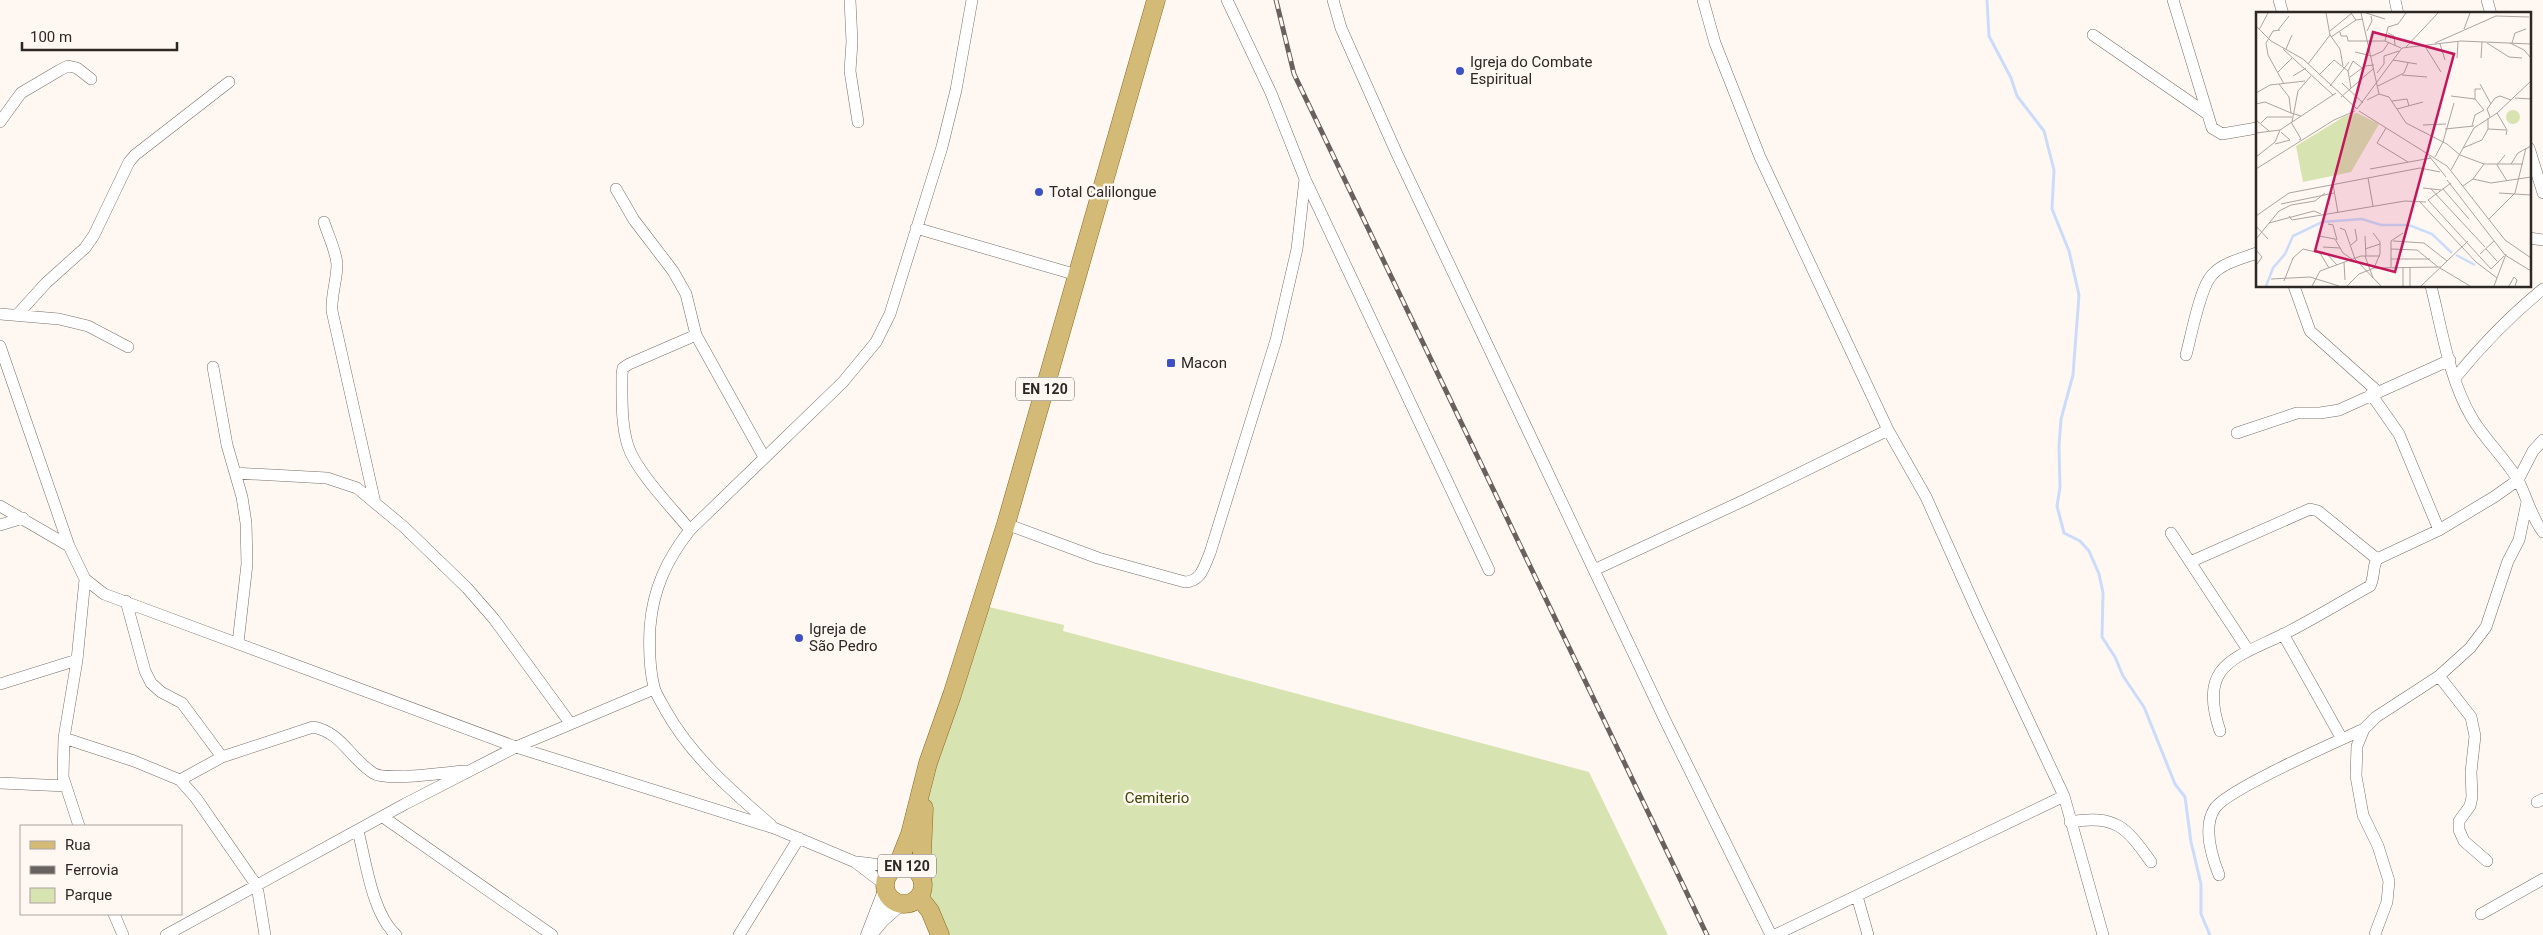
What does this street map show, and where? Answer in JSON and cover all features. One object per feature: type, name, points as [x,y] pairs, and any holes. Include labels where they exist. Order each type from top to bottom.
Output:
[{"type":"main road","name":"EN 120","points":[[940,935],[930,911],[909,902],[891,900],[885,887],[886,877],[897,867],[910,834],[926,775],[1006,524],[1156,0]]},
{"type":"main road","name":"EN 120","points":[[909,902],[923,883],[921,876],[926,775]]},
{"type":"main road","name":"EN 120","points":[[897,867],[910,867],[921,876]]},
{"type":"main road","name":"EN 120","points":[[909,902],[931,935]]},
{"type":"street","points":[[850,0],[852,42],[850,71],[858,122]]},
{"type":"street","points":[[774,828],[730,789],[700,758],[674,725],[654,689],[648,652],[651,614],[660,578],[672,552],[690,530],[843,382],[876,342],[890,314],[942,147],[956,90],[972,0]]},
{"type":"street","points":[[1227,0],[1271,93],[1305,179],[1489,570]]},
{"type":"street","points":[[1333,0],[1341,28],[1397,154],[1664,718],[1771,935]]},
{"type":"street","points":[[1703,0],[1715,44],[1756,148],[1888,430],[1926,497],[2064,796],[2103,935]]},
{"type":"street","points":[[2173,0],[2212,128],[2222,134],[2256,128]]},
{"type":"street","points":[[2092,35],[2206,113]]},
{"type":"street","points":[[0,122],[21,92],[68,66],[77,68],[92,79]]},
{"type":"street","points":[[17,315],[46,283],[85,248],[94,236],[129,162],[135,155],[229,82]]},
{"type":"street","points":[[2530,151],[2543,193]]},
{"type":"street","points":[[1006,524],[1098,558],[1185,582],[1192,582],[1199,577],[1210,553],[1276,340],[1297,248],[1305,179]]},
{"type":"street","points":[[616,189],[634,220],[673,271],[686,294],[696,336],[764,457]]},
{"type":"street","points":[[324,222],[337,261],[336,276],[331,296],[332,311],[375,503]]},
{"type":"street","points":[[916,228],[1077,275]]},
{"type":"street","points":[[2530,238],[2543,240]]},
{"type":"street","points":[[2186,355],[2200,304],[2211,275],[2228,264],[2256,253]]},
{"type":"street","points":[[2295,288],[2310,331],[2374,392],[2399,434],[2438,530]]},
{"type":"street","points":[[2432,288],[2455,378],[2472,418],[2518,480],[2543,532]]},
{"type":"street","points":[[2455,378],[2479,349],[2515,312],[2543,289]]},
{"type":"street","points":[[0,314],[59,319],[88,326],[128,347]]},
{"type":"street","points":[[690,530],[652,483],[628,447],[623,417],[622,374],[623,368],[629,364],[696,336]]},
{"type":"street","points":[[0,346],[68,546],[85,579],[104,594],[516,747],[774,828],[856,862],[897,867]]},
{"type":"street","points":[[2237,433],[2297,413],[2320,413],[2338,410],[2374,392],[2450,360]]},
{"type":"street","points":[[214,368],[227,445],[245,514],[247,564],[238,643]]},
{"type":"street","points":[[1594,570],[1747,499],[1888,430]]},
{"type":"street","points":[[2220,731],[2212,698],[2215,683],[2227,664],[2248,650],[2283,634],[2370,586],[2374,579],[2374,564],[2377,559],[2438,530],[2494,497],[2518,480],[2533,451],[2543,440]]},
{"type":"street","points":[[235,473],[327,478],[357,488],[404,527],[467,588],[494,619],[570,723]]},
{"type":"street","points":[[2219,875],[2214,861],[2210,836],[2210,820],[2215,808],[2256,781],[2364,729],[2376,717],[2439,676],[2470,648],[2486,627],[2508,561],[2519,540],[2527,502]]},
{"type":"street","points":[[0,506],[68,546]]},
{"type":"street","points":[[2190,562],[2310,509],[2318,511],[2377,559]]},
{"type":"street","points":[[0,524],[23,518]]},
{"type":"street","points":[[2171,533],[2248,650]]},
{"type":"street","points":[[79,825],[63,778],[64,738],[77,660],[85,579]]},
{"type":"street","points":[[126,601],[145,671],[151,683],[161,692],[182,703],[222,756]]},
{"type":"street","points":[[2283,634],[2342,739]]},
{"type":"street","points":[[0,684],[77,660]]},
{"type":"street","points":[[2439,676],[2471,717],[2475,736],[2471,772],[2472,797],[2470,806],[2459,821],[2459,830],[2464,841],[2487,861]]},
{"type":"street","points":[[166,935],[516,747],[654,689]]},
{"type":"street","points":[[180,780],[198,772],[222,756],[313,727],[327,729],[373,774],[387,778],[470,771]]},
{"type":"street","points":[[2364,729],[2357,746],[2356,776],[2364,815],[2378,846],[2388,881],[2387,902],[2375,934]]},
{"type":"street","points":[[64,738],[134,761],[180,780],[196,798],[257,886],[265,935]]},
{"type":"street","points":[[0,783],[66,786]]},
{"type":"street","points":[[1775,935],[2064,796]]},
{"type":"street","points":[[383,817],[552,935]]},
{"type":"street","points":[[2070,822],[2088,819],[2110,822],[2130,832],[2150,862]]},
{"type":"street","points":[[358,831],[380,914],[387,927],[396,935]]},
{"type":"street","points":[[739,935],[799,838]]},
{"type":"street","points":[[856,862],[885,887],[869,935]]},
{"type":"street","points":[[2481,914],[2543,879]]},
{"type":"street","points":[[1857,896],[1868,935]]},
{"type":"street","points":[[869,935],[882,920],[909,902]]},
{"type":"street","points":[[114,915],[123,935]]},
{"type":"green space","name":"Cemiterio","points":[[981,605],[1064,625],[1063,631],[1589,772],[1668,935],[940,935],[922,890],[926,775]]},
{"type":"waterway","points":[[1987,0],[1989,36],[2011,78],[2017,96],[2044,131],[2054,170],[2052,209],[2069,251],[2079,295],[2073,375],[2061,419],[2059,446],[2060,487],[2057,506],[2064,533],[2080,541],[2089,551],[2099,574],[2103,593],[2102,637],[2115,657],[2123,676],[2144,707],[2175,784],[2185,797],[2191,842],[2201,884],[2201,914],[2210,935]]},
{"type":"railway","points":[[1276,0],[1294,74],[1707,935]]},
{"type":"place","name":"Igreja do Combate Espiritual","points":[[1460,71]]},
{"type":"place","name":"Total Calilongue","points":[[1039,192]]},
{"type":"place","name":"Macon","points":[[1171,363]]},
{"type":"place","name":"Igreja de São Pedro","points":[[799,638]]}]
